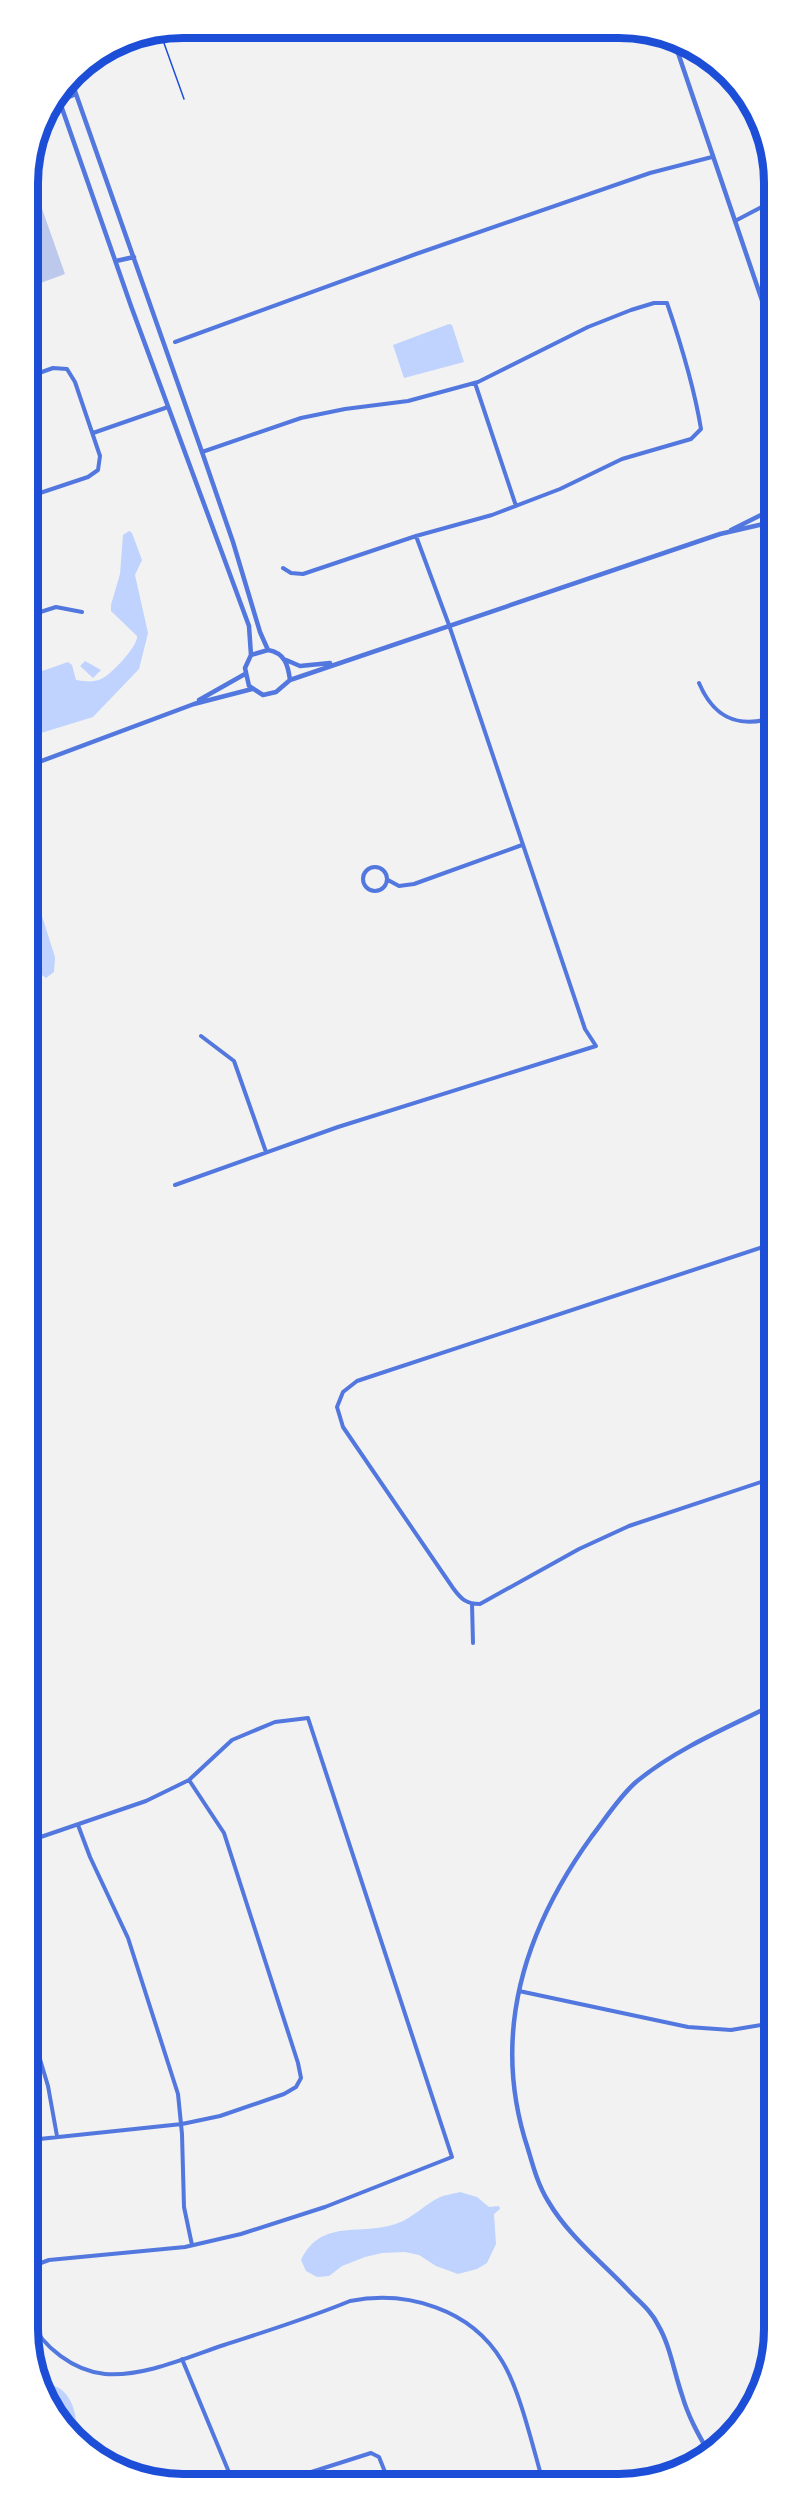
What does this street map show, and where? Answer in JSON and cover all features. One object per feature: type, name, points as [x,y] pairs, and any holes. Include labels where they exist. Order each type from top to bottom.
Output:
[{"type":"street","points":[[677,50],[764,307]]},
{"type":"street","points":[[74,87],[202,452],[233,542],[260,632],[268,650]]},
{"type":"street","points":[[64,99],[76,94]]},
{"type":"street","points":[[60,105],[249,626],[250,655],[245,674],[252,689]]},
{"type":"street","points":[[175,342],[416,254],[650,173],[712,157]]},
{"type":"street","points":[[734,221],[764,206]]},
{"type":"street","points":[[116,261],[134,257]]},
{"type":"street","points":[[202,452],[301,418],[345,409],[408,401],[475,383],[588,327],[654,303],[667,303],[678,336],[701,429],[691,439],[622,459],[492,515],[416,536],[303,573],[291,573],[283,568]]},
{"type":"street","points":[[38,373],[53,368],[67,369],[75,382],[100,456],[98,470],[88,477],[38,494]]},
{"type":"street","points":[[475,383],[516,506]]},
{"type":"street","points":[[93,433],[168,407]]},
{"type":"street","points":[[720,534],[764,513]]},
{"type":"street","points":[[38,762],[194,704],[252,689],[263,694],[270,694],[276,692],[290,680],[339,662],[720,534],[764,524]]},
{"type":"street","points":[[175,1185],[266,1152],[596,1046],[585,1029],[449,625],[416,536]]},
{"type":"street","points":[[38,613],[56,607],[82,612]]},
{"type":"street","points":[[250,655],[268,650],[300,666],[339,662]]},
{"type":"street","points":[[286,660],[290,680]]},
{"type":"street","points":[[194,704],[245,674]]},
{"type":"street","points":[[699,683],[707,701],[721,713],[740,723],[764,719]]},
{"type":"street","points":[[388,880],[381,890],[370,891],[365,887],[363,880],[366,870],[376,868],[383,872],[388,880],[399,886],[414,884],[522,845]]},
{"type":"street","points":[[201,1036],[234,1061],[266,1152]]},
{"type":"street","points":[[763,1481],[629,1527],[569,1554],[480,1604],[472,1604],[463,1601],[453,1588],[343,1427],[337,1407],[343,1392],[357,1381],[764,1247]]},
{"type":"street","points":[[472,1604],[473,1643]]},
{"type":"street","points":[[705,2446],[689,2416],[658,2324],[644,2306],[577,2240],[547,2200],[536,2174],[519,2118],[511,2068],[514,2012],[518,1991],[536,1937],[557,1890],[591,1837],[634,1784],[665,1760],[763,1710]]},
{"type":"street","points":[[38,1838],[146,1800],[189,1780],[232,1740],[275,1722],[308,1718],[452,2157],[326,2207],[241,2234],[192,2245],[49,2260],[38,2263]]},
{"type":"street","points":[[38,2139],[182,2124],[220,2116],[284,2094],[296,2086],[301,2078],[224,1833],[189,1780]]},
{"type":"street","points":[[78,1825],[90,1857],[128,1938],[178,2094],[182,2124],[184,2206],[192,2245]]},
{"type":"street","points":[[518,1991],[688,2027],[731,2030],[763,2025]]},
{"type":"street","points":[[38,2053],[48,2086],[57,2136]]},
{"type":"street","points":[[38,2334],[68,2361],[84,2369],[105,2374],[129,2372],[182,2359],[350,2301],[382,2296],[429,2305],[457,2317],[476,2330],[502,2361],[515,2391],[541,2474]]},
{"type":"street","points":[[182,2359],[230,2474]]},
{"type":"street","points":[[304,2474],[371,2453],[379,2457],[386,2474]]},
{"type":"path","points":[[163,39],[184,99]]},
{"type":"water","points":[[449,324],[452,325],[464,362],[404,378],[393,345]]},
{"type":"water","points":[[129,531],[132,533],[142,560],[135,575],[148,633],[139,669],[93,717],[38,734],[38,672],[68,662],[72,665],[76,680],[98,680],[117,666],[129,653],[136,640],[137,636],[111,611],[120,574],[123,535]]},
{"type":"water","points":[[85,661],[101,670],[93,678],[80,666]]},
{"type":"water","points":[[38,903],[55,957],[54,972],[46,978],[38,972]]},
{"type":"water","points":[[460,2192],[477,2197],[489,2207],[499,2206],[500,2209],[494,2214],[496,2244],[487,2263],[477,2269],[458,2274],[436,2266],[419,2255],[405,2252],[382,2253],[365,2257],[342,2266],[329,2276],[317,2277],[306,2271],[301,2260],[310,2246],[321,2237],[346,2230],[388,2226],[407,2219],[438,2198]]},
{"type":"water","points":[[48,2383],[61,2389],[71,2402],[77,2428],[57,2402]]},
{"type":"building","points":[[38,197],[65,274],[38,284]]}]
